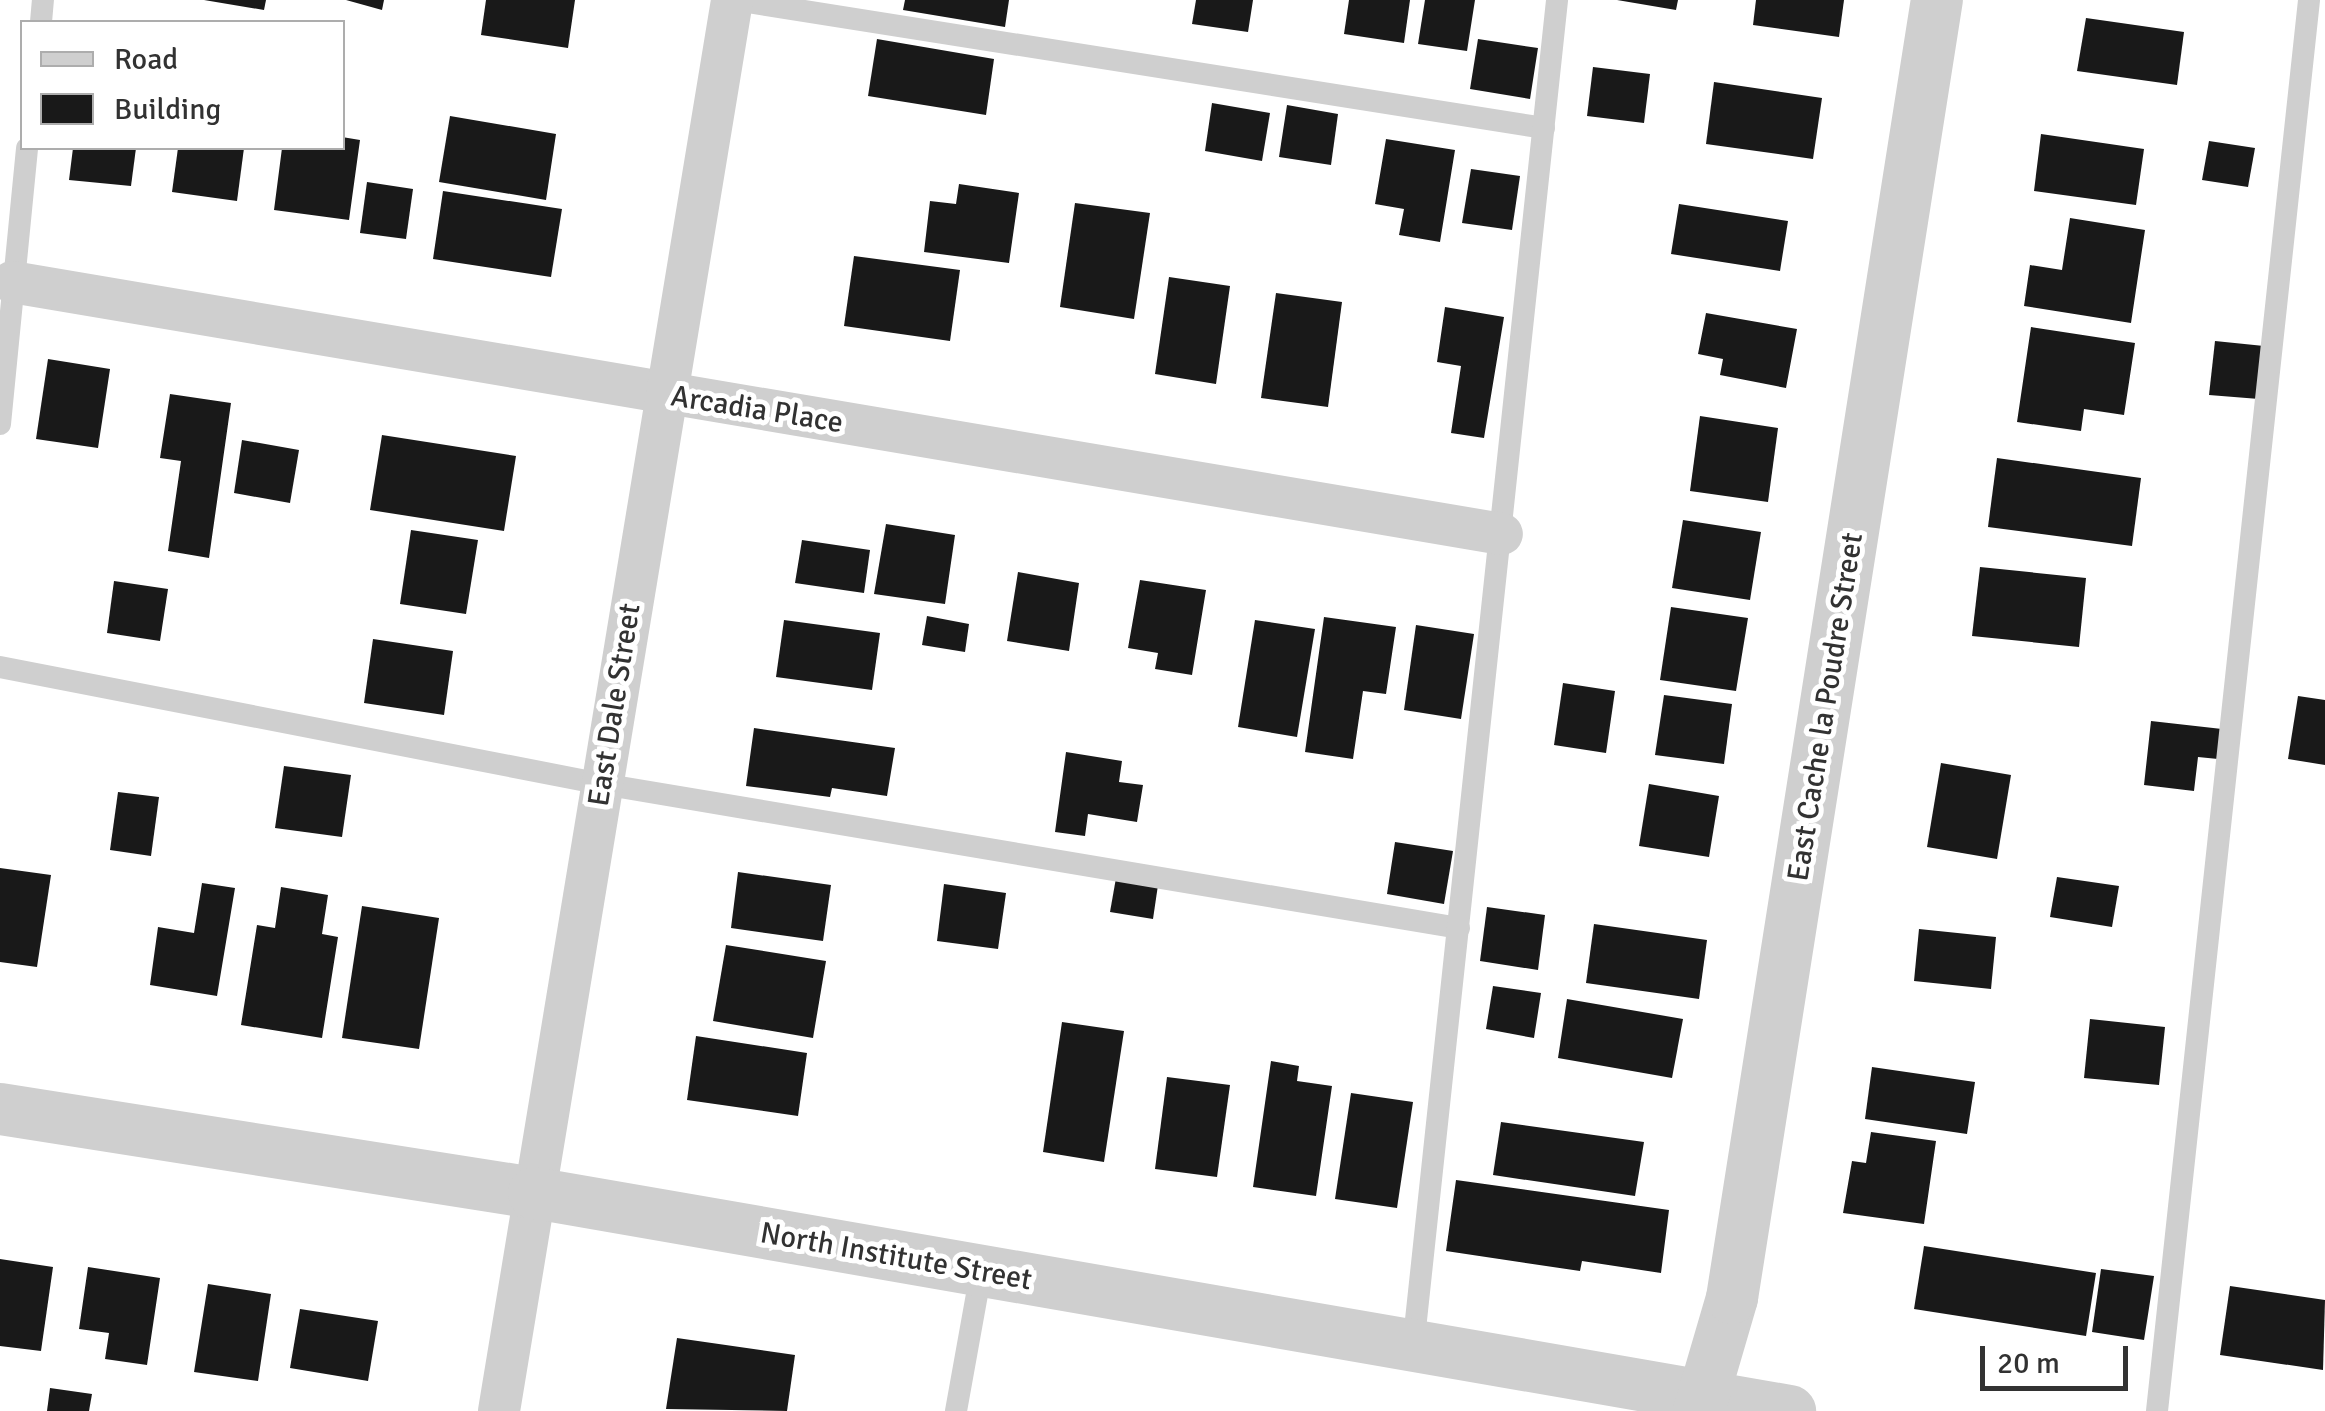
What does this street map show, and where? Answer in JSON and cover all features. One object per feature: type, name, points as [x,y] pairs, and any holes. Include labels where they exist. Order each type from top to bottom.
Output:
[{"type":"street","name":"East Dale Street","points":[[499,1411],[733,0]]},
{"type":"street","name":"East Cache la Poudre Street","points":[[1702,1404],[1732,1298],[1937,0]]},
{"type":"street","name":"Arcadia Place","points":[[12,282],[666,396],[1502,534]]},
{"type":"street","name":"North Institute Street","points":[[0,1109],[534,1192],[1413,1348],[1702,1404],[1790,1411]]},
{"type":"lane","points":[[733,0],[1544,128]]},
{"type":"lane","points":[[1413,1348],[1557,0]]},
{"type":"lane","points":[[2158,1411],[2309,0]]},
{"type":"lane","points":[[0,424],[27,150]]},
{"type":"lane","points":[[0,667],[602,784],[1459,928]]},
{"type":"lane","points":[[956,1411],[981,1272]]},
{"type":"building","points":[[204,0],[266,0],[264,10]]},
{"type":"building","points":[[346,0],[384,0],[382,10]]},
{"type":"building","points":[[486,0],[575,0],[568,48],[481,35]]},
{"type":"building","points":[[905,0],[1009,0],[1005,27],[903,10]]},
{"type":"building","points":[[1196,0],[1253,0],[1248,32],[1192,24]]},
{"type":"building","points":[[1349,0],[1410,0],[1404,43],[1344,34]]},
{"type":"building","points":[[1425,0],[1475,0],[1467,51],[1418,44]]},
{"type":"building","points":[[1617,0],[1678,0],[1676,10]]},
{"type":"building","points":[[1756,0],[1844,0],[1839,37],[1753,25]]},
{"type":"building","points":[[2086,18],[2184,32],[2177,85],[2077,71]]},
{"type":"building","points":[[877,39],[994,59],[986,115],[868,96]]},
{"type":"building","points":[[1478,39],[1538,48],[1530,99],[1470,89]]},
{"type":"building","points":[[1593,67],[1650,74],[1644,123],[1587,116]]},
{"type":"building","points":[[1714,82],[1822,98],[1813,159],[1706,144]]},
{"type":"building","points":[[1212,103],[1270,113],[1262,161],[1205,151]]},
{"type":"building","points":[[1287,105],[1338,114],[1331,165],[1279,157]]},
{"type":"building","points":[[450,116],[556,134],[546,200],[439,182]]},
{"type":"building","points":[[2041,134],[2144,149],[2136,205],[2034,191]]},
{"type":"building","points":[[345,138],[360,140],[349,220],[274,210],[282,150],[345,150]]},
{"type":"building","points":[[1386,139],[1455,150],[1440,242],[1399,235],[1404,209],[1375,204]]},
{"type":"building","points":[[2209,141],[2255,148],[2248,187],[2202,180]]},
{"type":"building","points":[[73,150],[136,150],[131,186],[69,180]]},
{"type":"building","points":[[178,150],[244,150],[237,201],[172,192]]},
{"type":"building","points":[[1471,169],[1520,176],[1512,230],[1462,223]]},
{"type":"building","points":[[367,182],[413,189],[406,239],[360,233]]},
{"type":"building","points":[[959,184],[1019,193],[1009,263],[924,252],[930,201],[956,204]]},
{"type":"building","points":[[443,191],[562,209],[551,277],[433,259]]},
{"type":"building","points":[[1075,203],[1150,213],[1134,319],[1060,307]]},
{"type":"building","points":[[1679,204],[1788,221],[1780,271],[1671,254]]},
{"type":"building","points":[[2070,218],[2145,230],[2131,323],[2024,306],[2030,265],[2062,270]]},
{"type":"building","points":[[854,256],[960,270],[950,341],[844,326]]},
{"type":"building","points":[[1169,277],[1230,286],[1216,384],[1155,374]]},
{"type":"building","points":[[1276,293],[1342,302],[1328,407],[1261,398]]},
{"type":"building","points":[[1445,307],[1504,317],[1484,438],[1451,433],[1461,366],[1437,362]]},
{"type":"building","points":[[1706,313],[1797,329],[1786,388],[1720,375],[1723,359],[1698,354]]},
{"type":"building","points":[[2031,327],[2135,343],[2124,415],[2084,409],[2081,431],[2017,422]]},
{"type":"building","points":[[2215,341],[2264,346],[2259,399],[2209,395]]},
{"type":"building","points":[[48,359],[110,369],[98,448],[36,439]]},
{"type":"building","points":[[170,394],[231,403],[209,558],[168,551],[181,461],[160,458]]},
{"type":"building","points":[[1700,416],[1778,428],[1768,502],[1690,491]]},
{"type":"building","points":[[382,435],[516,456],[504,531],[370,510]]},
{"type":"building","points":[[242,440],[299,450],[290,503],[234,493]]},
{"type":"building","points":[[1997,458],[2141,478],[2132,546],[1988,527]]},
{"type":"building","points":[[1683,520],[1761,532],[1750,600],[1672,588]]},
{"type":"building","points":[[886,524],[955,535],[945,604],[874,594]]},
{"type":"building","points":[[411,530],[478,540],[466,614],[400,604]]},
{"type":"building","points":[[802,540],[870,550],[864,593],[795,583]]},
{"type":"building","points":[[1980,567],[2086,578],[2079,647],[1972,636]]},
{"type":"building","points":[[1018,572],[1079,583],[1069,651],[1007,641]]},
{"type":"building","points":[[1140,580],[1206,590],[1192,675],[1155,669],[1158,653],[1128,648]]},
{"type":"building","points":[[114,581],[168,589],[160,641],[107,633]]},
{"type":"building","points":[[1671,607],[1748,618],[1736,691],[1660,680]]},
{"type":"building","points":[[927,616],[969,624],[965,652],[922,645]]},
{"type":"building","points":[[1324,617],[1396,627],[1386,694],[1363,691],[1353,759],[1305,752]]},
{"type":"building","points":[[784,620],[880,633],[872,690],[776,677]]},
{"type":"building","points":[[1255,620],[1315,629],[1297,737],[1238,727]]},
{"type":"building","points":[[1416,625],[1474,634],[1461,719],[1404,710]]},
{"type":"building","points":[[373,639],[453,651],[444,715],[364,703]]},
{"type":"building","points":[[1563,683],[1615,691],[1606,753],[1554,745]]},
{"type":"building","points":[[1664,695],[1732,704],[1724,764],[1655,755]]},
{"type":"building","points":[[2298,696],[2325,700],[2325,765],[2288,759]]},
{"type":"building","points":[[2151,721],[2222,729],[2218,759],[2198,757],[2194,791],[2144,785]]},
{"type":"building","points":[[754,728],[895,748],[887,796],[832,788],[830,797],[746,786]]},
{"type":"building","points":[[1066,752],[1122,761],[1119,782],[1143,785],[1137,822],[1088,814],[1085,836],[1055,832]]},
{"type":"building","points":[[1941,763],[2011,775],[1997,859],[1927,847]]},
{"type":"building","points":[[284,766],[351,775],[342,837],[275,828]]},
{"type":"building","points":[[1649,784],[1719,796],[1709,857],[1639,846]]},
{"type":"building","points":[[118,792],[159,797],[151,856],[110,850]]},
{"type":"building","points":[[1395,842],[1453,851],[1444,904],[1387,894]]},
{"type":"building","points":[[0,868],[51,875],[37,967],[0,962]]},
{"type":"building","points":[[738,872],[831,885],[823,941],[731,928]]},
{"type":"building","points":[[2057,877],[2119,886],[2112,927],[2050,917]]},
{"type":"building","points":[[1116,878],[1158,885],[1153,919],[1110,912]]},
{"type":"building","points":[[202,883],[235,888],[217,996],[150,985],[158,927],[194,933]]},
{"type":"building","points":[[944,884],[1006,893],[998,949],[937,941]]},
{"type":"building","points":[[281,887],[328,895],[322,934],[338,937],[322,1038],[241,1025],[257,925],[275,928]]},
{"type":"building","points":[[362,906],[439,918],[419,1049],[342,1038]]},
{"type":"building","points":[[1487,907],[1545,915],[1538,970],[1480,961]]},
{"type":"building","points":[[1594,924],[1707,940],[1699,999],[1586,983]]},
{"type":"building","points":[[1919,929],[1996,937],[1991,989],[1914,981]]},
{"type":"building","points":[[726,945],[826,961],[813,1038],[713,1021]]},
{"type":"building","points":[[1493,986],[1541,993],[1534,1038],[1486,1029]]},
{"type":"building","points":[[1567,999],[1683,1019],[1672,1078],[1558,1058]]},
{"type":"building","points":[[2090,1019],[2165,1027],[2159,1085],[2084,1078]]},
{"type":"building","points":[[1062,1022],[1124,1031],[1104,1162],[1043,1152]]},
{"type":"building","points":[[696,1036],[807,1053],[798,1116],[687,1100]]},
{"type":"building","points":[[1271,1061],[1299,1066],[1297,1081],[1332,1086],[1316,1196],[1253,1187]]},
{"type":"building","points":[[1872,1067],[1975,1082],[1967,1134],[1865,1119]]},
{"type":"building","points":[[1167,1077],[1230,1085],[1217,1177],[1155,1169]]},
{"type":"building","points":[[1351,1093],[1413,1102],[1397,1208],[1335,1199]]},
{"type":"building","points":[[1501,1122],[1644,1142],[1635,1196],[1493,1175]]},
{"type":"building","points":[[1871,1132],[1936,1141],[1924,1224],[1843,1213],[1852,1161],[1866,1163]]},
{"type":"building","points":[[1456,1180],[1669,1210],[1661,1273],[1582,1261],[1580,1271],[1446,1251]]},
{"type":"building","points":[[1924,1246],[2096,1273],[2086,1336],[1914,1309]]},
{"type":"building","points":[[0,1259],[53,1267],[41,1351],[0,1346]]},
{"type":"building","points":[[88,1267],[160,1278],[147,1365],[105,1359],[109,1333],[79,1329]]},
{"type":"building","points":[[2101,1269],[2154,1276],[2144,1340],[2092,1332]]},
{"type":"building","points":[[208,1284],[271,1294],[258,1381],[194,1372]]},
{"type":"building","points":[[2230,1286],[2325,1300],[2323,1370],[2220,1355]]},
{"type":"building","points":[[300,1309],[378,1321],[368,1381],[290,1368]]},
{"type":"building","points":[[677,1338],[795,1355],[787,1411],[666,1409]]},
{"type":"building","points":[[50,1388],[92,1394],[89,1411],[47,1411]]}]
